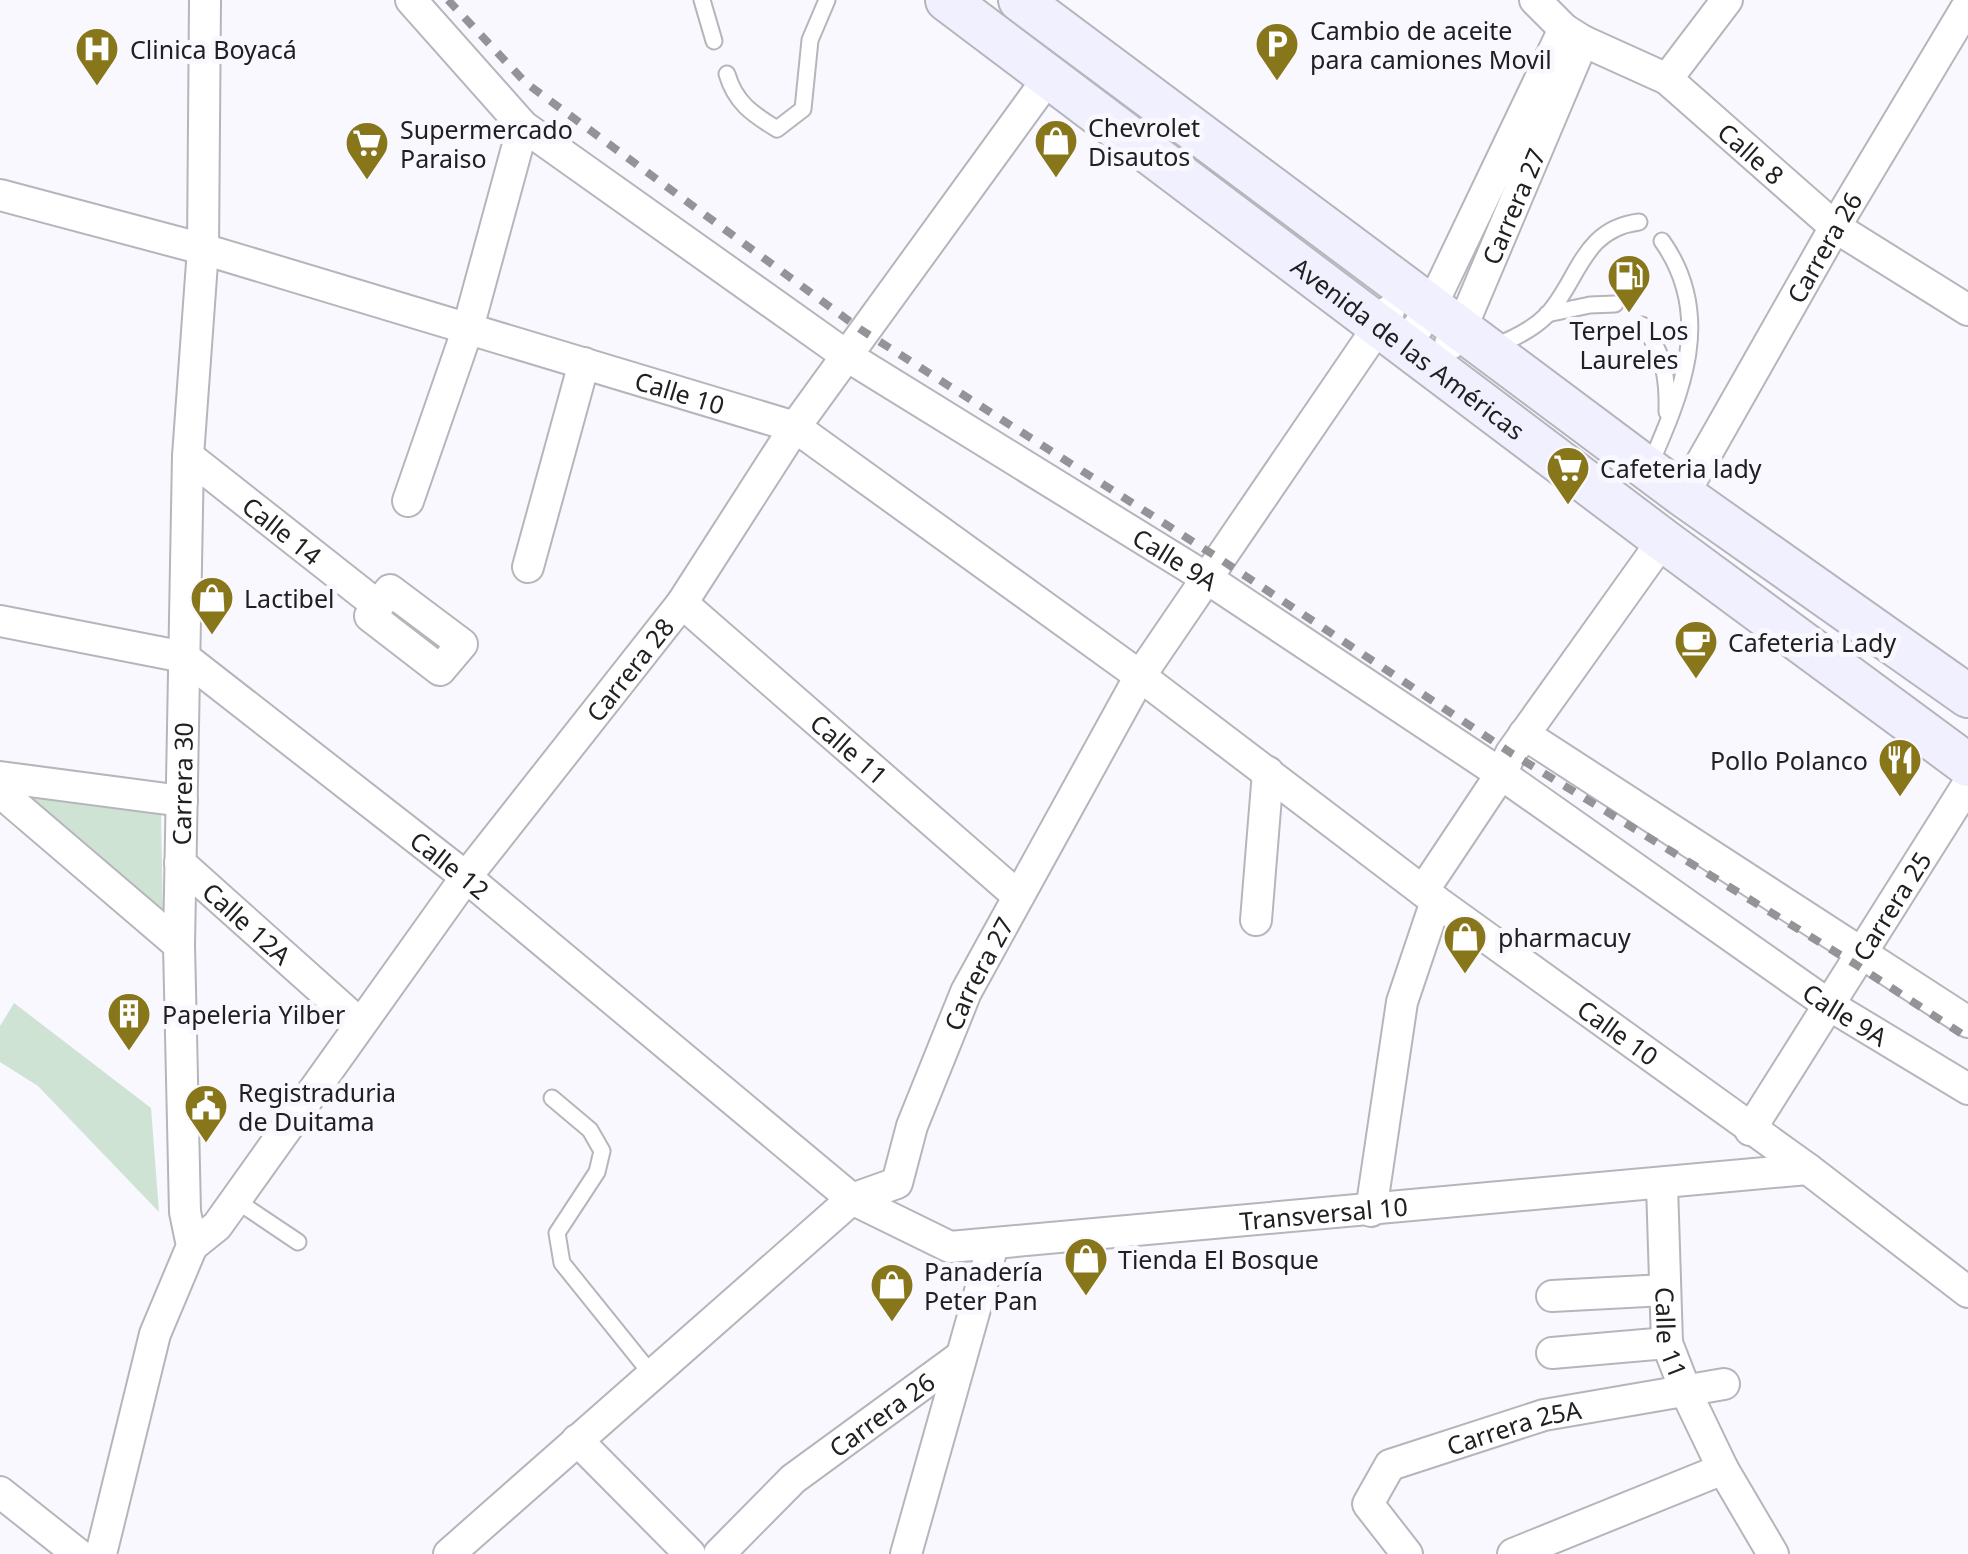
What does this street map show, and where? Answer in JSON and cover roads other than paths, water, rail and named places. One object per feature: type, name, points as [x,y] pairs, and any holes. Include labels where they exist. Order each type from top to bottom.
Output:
[{"type":"main road","name":"Avenida de las Américas","points":[[948,0],[1662,540],[1968,765]]},
{"type":"main road","name":"Avenida de las Américas","points":[[1020,0],[1684,494],[1968,696]]},
{"type":"street","name":"Carrera 30","points":[[101,1554],[156,1334],[192,1246],[186,1212],[179,945],[188,456],[203,249],[206,0]]},
{"type":"street","name":"Calle 9A","points":[[411,0],[523,126],[847,356],[1208,579],[1501,774],[1829,1004],[1968,1089]]},
{"type":"street","name":"Calle 8","points":[[1534,0],[1573,35],[1667,79],[1835,228],[1968,310]]},
{"type":"street","points":[[1667,79],[1727,0]]},
{"type":"street","name":"Carrera 26","points":[[1684,494],[1968,4]]},
{"type":"street","name":"Carrera 27","points":[[450,1554],[852,1199],[897,1184],[912,1126],[966,992],[1140,676],[1208,579],[1407,346],[1447,317],[1573,35]]},
{"type":"street","name":"Carrera 28","points":[[192,1246],[217,1226],[466,877],[682,603],[796,427],[1049,78]]},
{"type":"street","points":[[408,501],[468,328],[523,126]]},
{"type":"street","name":"Calle 10","points":[[0,195],[203,249],[796,427],[1140,676],[1430,896],[1808,1170],[1968,1292]]},
{"type":"street","name":"Carrera 27","points":[[1407,346],[1447,317]]},
{"type":"street","points":[[528,566],[584,364]]},
{"type":"street","name":"Calle 14","points":[[188,456],[377,605]]},
{"type":"street","points":[[1371,1211],[1402,1002],[1430,896],[1524,734],[1662,540]]},
{"type":"street","name":"Calle 11","points":[[682,603],[1018,896]]},
{"type":"street","name":"Calle 12","points":[[0,621],[184,657],[466,877],[852,1199]]},
{"type":"street","points":[[1524,734],[1968,1022]]},
{"type":"street","points":[[1256,920],[1268,772]]},
{"type":"street","points":[[0,776],[182,801]]},
{"type":"street","name":"Carrera 25","points":[[1750,1130],[1968,784]]},
{"type":"street","points":[[0,792],[179,945]]},
{"type":"street","name":"Calle 12A","points":[[180,863],[360,1024]]},
{"type":"street","name":"Transversal 10","points":[[852,1199],[950,1247],[993,1246],[1808,1170]]},
{"type":"street","name":"Calle 11","points":[[1662,1185],[1667,1343],[1723,1469],[1773,1554]]},
{"type":"street","name":"Carrera 26","points":[[719,1554],[794,1479],[960,1357],[993,1246]]},
{"type":"street","points":[[1552,1296],[1665,1290]]},
{"type":"street","points":[[1552,1354],[1667,1343]]},
{"type":"street","points":[[906,1554],[960,1357]]},
{"type":"street","name":"Carrera 25A","points":[[1408,1554],[1368,1504],[1390,1465],[1544,1416],[1724,1384]]},
{"type":"street","points":[[577,1440],[690,1554]]},
{"type":"street","points":[[1514,1554],[1723,1469]]},
{"type":"street","points":[[0,1492],[78,1554]]},
{"type":"lane","points":[[702,0],[714,41]]},
{"type":"lane","points":[[726,74],[733,96],[777,129],[803,109],[810,40],[827,0]]},
{"type":"lane","points":[[1447,317],[1515,339],[1548,314],[1577,266],[1604,234],[1639,222]]},
{"type":"lane","points":[[1650,467],[1686,370],[1692,322],[1684,286],[1662,240]]},
{"type":"lane","points":[[1548,314],[1615,304]]},
{"type":"lane","points":[[1642,326],[1662,355],[1668,384],[1667,426]]},
{"type":"lane","points":[[552,1098],[590,1130],[602,1151],[597,1172],[557,1233],[562,1263],[652,1376]]},
{"type":"lane","points":[[234,1199],[298,1242]]},
{"type":"railway","points":[[448,0],[526,83],[860,329],[1220,559],[1511,753],[1968,1038]]},
{"type":"place","name":"Cambio de aceite para camiones Movil","points":[[1277,82]]},
{"type":"place","name":"Clinica Boyacá","points":[[97,87]]},
{"type":"place","name":"Chevrolet Disautos","points":[[1056,179]]},
{"type":"place","name":"Supermercado Paraiso","points":[[367,181]]},
{"type":"place","name":"Terpel Los Laureles","points":[[1629,314]]},
{"type":"place","name":"Cafeteria lady","points":[[1568,506]]},
{"type":"place","name":"Lactibel","points":[[212,636]]},
{"type":"place","name":"Cafeteria Lady","points":[[1696,680]]},
{"type":"place","name":"Pollo Polanco","points":[[1900,798]]},
{"type":"place","name":"pharmacuy","points":[[1465,975]]},
{"type":"place","name":"Papeleria Yilber","points":[[129,1052]]},
{"type":"place","name":"Registraduria de Duitama","points":[[206,1144]]},
{"type":"place","name":"Tienda El Bosque","points":[[1086,1297]]},
{"type":"place","name":"Panadería Peter Pan","points":[[892,1323]]}]
